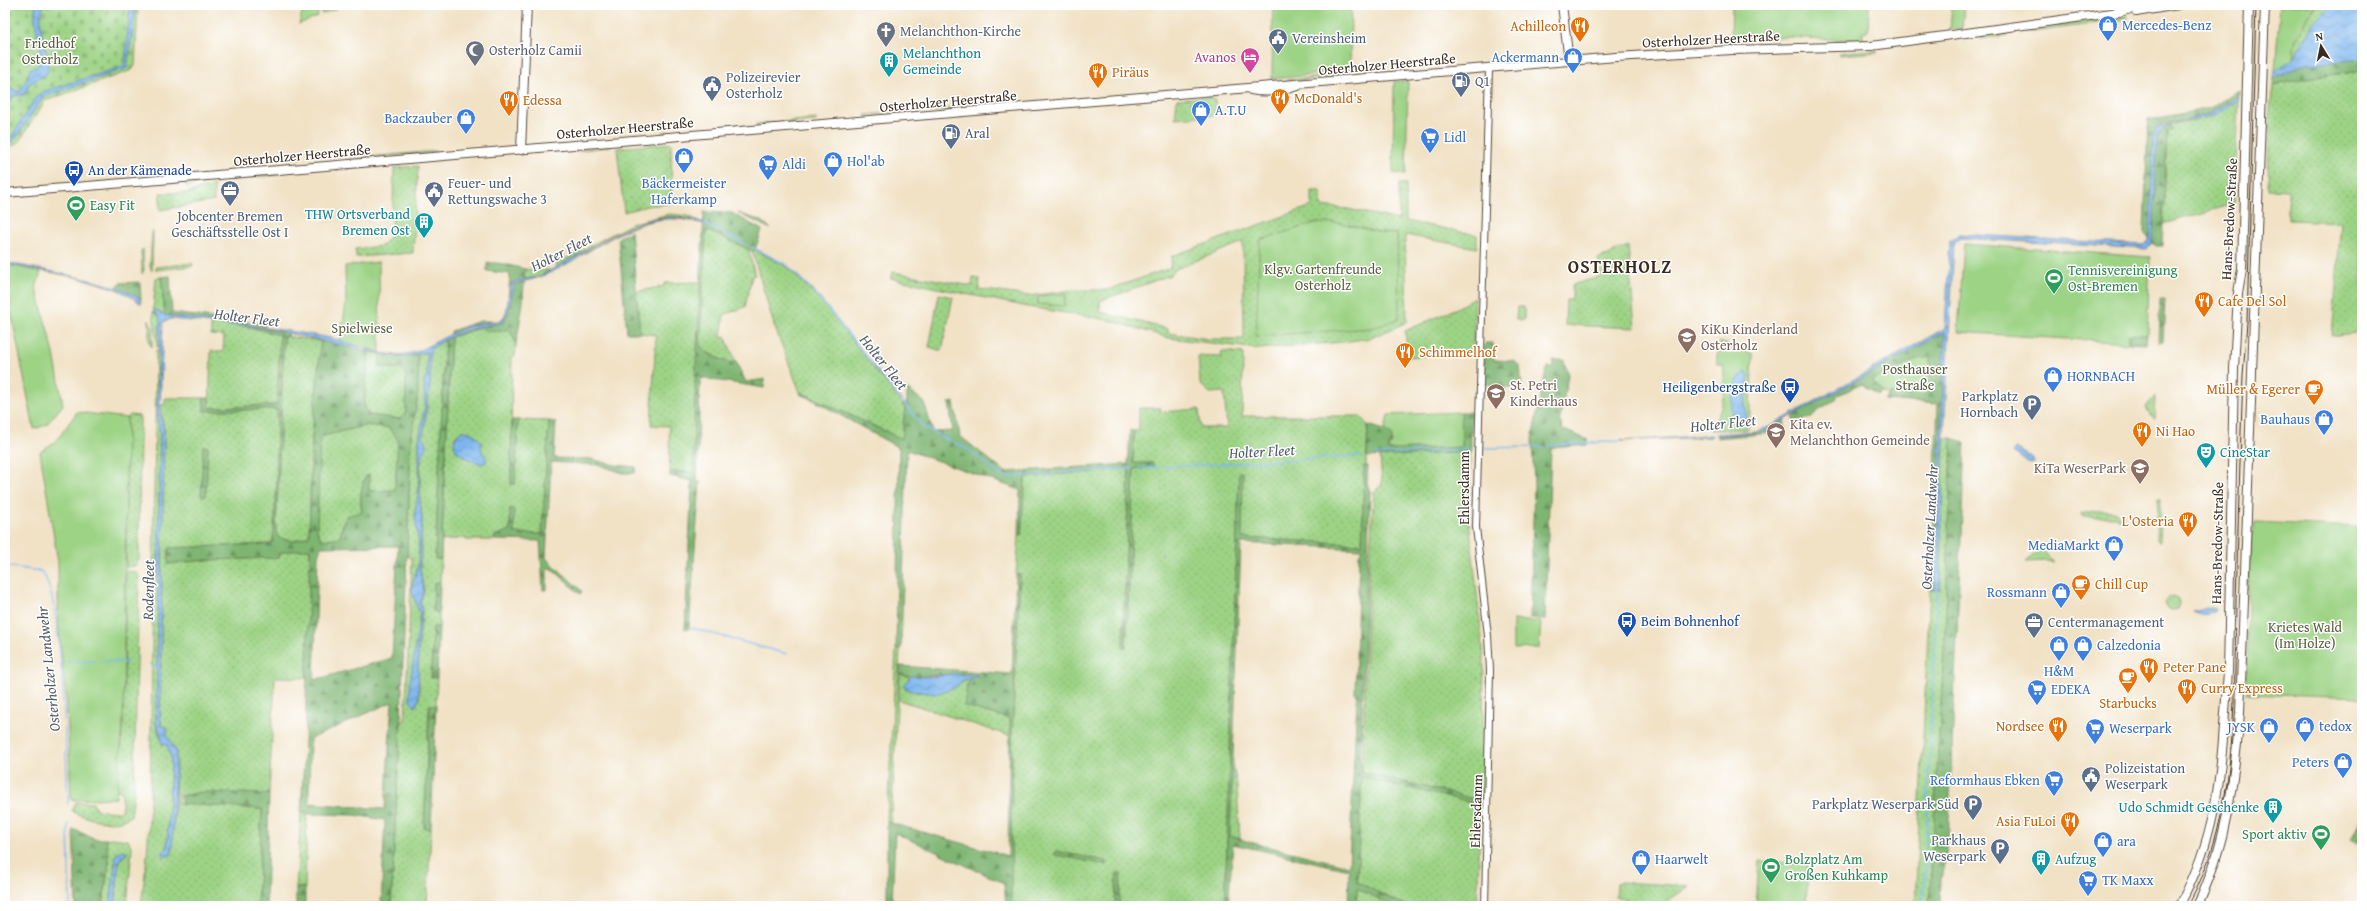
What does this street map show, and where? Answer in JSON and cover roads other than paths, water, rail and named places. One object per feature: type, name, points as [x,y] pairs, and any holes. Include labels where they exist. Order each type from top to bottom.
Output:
[{"type":"main road","points":[[521,150],[527,5]]},
{"type":"main road","points":[[1562,5],[1569,61]]},
{"type":"main road","name":"Osterholzer Heerstraße","points":[[5,193],[1247,89],[1280,84],[1302,84],[1569,61],[1716,50],[1871,46],[2119,12],[2147,5]]},
{"type":"main road","name":"Osterholzer Heerstraße","points":[[2119,12],[2140,12],[2178,5]]},
{"type":"main road","name":"Hans-Bredow-Straße","points":[[2179,906],[2199,866],[2214,818],[2218,792],[2225,712],[2228,665],[2234,369],[2238,293],[2242,269],[2249,5]]},
{"type":"main road","points":[[2265,9],[2270,5]]},
{"type":"main road","name":"Hans-Bredow-Straße","points":[[2197,906],[2211,872],[2223,835],[2231,799],[2237,747],[2265,9]]},
{"type":"street","name":"Ehlersdamm","points":[[1485,906],[1490,670],[1476,520],[1489,69]]},
{"type":"water","points":[[36,5],[44,5],[41,14],[41,24],[47,54],[48,70],[45,75],[29,84],[25,94],[21,96],[15,95],[5,107],[5,88],[19,92],[27,79],[30,69],[38,66],[41,51],[35,21]]},
{"type":"water","points":[[126,5],[136,5],[127,68],[43,97],[16,138],[5,146],[5,141],[12,136],[36,97],[42,92],[121,67],[125,63],[130,6]]},
{"type":"water","points":[[2332,5],[2362,5],[2362,59],[2301,65],[2274,79],[2275,71],[2293,59],[2315,22]]},
{"type":"water","points":[[2239,97],[2239,101],[2218,113],[2204,118],[2173,124],[2161,131],[2157,136],[2153,243],[2147,249],[1960,238],[1954,242],[1943,453],[1940,589],[1935,589],[1945,332],[1765,431],[1716,436],[1716,434],[1756,431],[1769,427],[1945,328],[1950,241],[1959,234],[2145,245],[2150,239],[2153,137],[2156,128],[2208,114]]},
{"type":"water","points":[[671,217],[703,222],[703,224],[680,219],[666,219],[646,223],[612,237],[627,229],[651,220]]},
{"type":"water","points":[[605,241],[554,271],[535,279],[515,283],[508,312],[503,323],[465,331],[447,339],[430,350],[430,383],[423,437],[427,446],[422,456],[420,467],[420,500],[422,519],[420,570],[424,591],[420,602],[422,610],[418,650],[419,700],[415,707],[410,700],[410,684],[420,614],[413,596],[412,586],[418,566],[419,544],[415,515],[419,484],[419,441],[425,405],[424,382],[427,375],[427,352],[403,357],[369,352],[365,349],[396,355],[408,354],[427,347],[468,327],[502,321],[514,281],[538,277]]},
{"type":"water","points":[[5,262],[102,283],[121,289],[135,296],[141,304],[129,295],[96,282],[5,264]]},
{"type":"water","points":[[153,309],[167,316],[272,328],[330,338],[351,344],[362,350],[270,329],[171,319],[163,322],[160,412],[164,431],[160,712],[161,725],[167,728],[167,735],[176,752],[172,851],[171,855],[163,857],[162,853],[167,848],[171,758],[167,745],[162,744],[161,735],[156,723],[160,435],[157,414],[160,318]]},
{"type":"water","points":[[1745,371],[1749,376],[1745,405],[1747,418],[1737,422],[1731,418],[1733,393],[1737,381]]},
{"type":"water","points":[[462,431],[471,433],[480,440],[482,443],[481,450],[486,457],[486,462],[482,464],[476,462],[458,452],[454,443],[456,437]]},
{"type":"water","points":[[1712,435],[1711,437],[1620,441]]},
{"type":"water","points":[[2016,448],[2033,458],[2034,463],[2027,462],[2013,452]]},
{"type":"water","points":[[2208,607],[2215,609],[2214,612],[2200,614],[2193,611]]},
{"type":"water","points":[[951,674],[977,675],[977,677],[964,680],[954,688],[935,694],[908,690],[903,685],[912,676],[931,677]]},
{"type":"water","points":[[124,850],[128,852],[119,860],[115,906],[110,906],[117,852]]},
{"type":"waterway","name":"Holter Fleet","points":[[705,224],[745,244]]},
{"type":"waterway","name":"Holter Fleet","points":[[752,247],[787,265],[816,294],[923,427],[948,440]]},
{"type":"waterway","name":"Holter Fleet","points":[[1547,446],[1620,441]]},
{"type":"waterway","name":"Holter Fleet","points":[[953,442],[964,447],[1004,477],[1055,474]]},
{"type":"waterway","name":"Holter Fleet","points":[[1480,448],[1543,447]]},
{"type":"waterway","name":"Holter Fleet","points":[[1376,455],[1471,449]]},
{"type":"waterway","name":"Holter Fleet","points":[[1164,467],[1362,456]]},
{"type":"waterway","name":"Holter Fleet","points":[[1139,468],[1158,467]]},
{"type":"waterway","name":"Holter Fleet","points":[[1059,473],[1133,469]]},
{"type":"waterway","name":"Osterholzer Landwehr","points":[[5,566],[40,571],[48,584],[54,609],[59,642],[65,719],[68,804]]},
{"type":"waterway","name":"Osterholzer Landwehr","points":[[1923,906],[1937,588]]},
{"type":"waterway","points":[[692,628],[787,654]]},
{"type":"waterway","points":[[68,662],[95,661]]},
{"type":"waterway","points":[[100,661],[128,662]]},
{"type":"waterway","name":"Rodenfleet","points":[[151,666],[158,667]]},
{"type":"waterway","name":"Osterholzer Landwehr","points":[[68,823],[70,906]]},
{"type":"tram line","points":[[2188,906],[2204,871],[2216,834],[2225,797],[2233,720],[2240,462],[2243,376],[2247,322],[2256,5]]},
{"type":"place","name":"Mercedes-Benz","points":[[2108,42]]},
{"type":"place","name":"Achilleon","points":[[1580,43]]},
{"type":"place","name":"Melanchthon-Kirche","points":[[886,48]]},
{"type":"place","name":"Vereinsheim","points":[[1278,55]]},
{"type":"place","name":"Osterholz Camii","points":[[475,67]]},
{"type":"place","name":"Avanos","points":[[1250,74]]},
{"type":"place","name":"Ackermann","points":[[1573,74]]},
{"type":"place","name":"Melanchthon Gemeinde","points":[[889,78]]},
{"type":"place","name":"Piräus","points":[[1098,89]]},
{"type":"place","name":"Q1","points":[[1461,98]]},
{"type":"place","name":"Polizeirevier Osterholz","points":[[712,102]]},
{"type":"place","name":"McDonald's","points":[[1280,115]]},
{"type":"place","name":"Edessa","points":[[509,117]]},
{"type":"place","name":"A.T.U","points":[[1201,127]]},
{"type":"place","name":"Backzauber","points":[[466,135]]},
{"type":"place","name":"Aral","points":[[951,150]]},
{"type":"place","name":"Lidl","points":[[1430,154]]},
{"type":"place","name":"Bäckermeister Haferkamp","points":[[684,174]]},
{"type":"place","name":"Hol'ab","points":[[833,178]]},
{"type":"place","name":"Aldi","points":[[768,181]]},
{"type":"place","name":"An der Kämenade","points":[[74,187]]},
{"type":"place","name":"Jobcenter Bremen Geschäftsstelle Ost I","points":[[230,207]]},
{"type":"place","name":"Feuer- und Rettungswache 3","points":[[434,208]]},
{"type":"place","name":"Easy Fit","points":[[76,222]]},
{"type":"place","name":"THW Ortsverband Bremen Ost","points":[[424,239]]},
{"type":"place","name":"Tennisvereinigung Ost-Bremen","points":[[2054,295]]},
{"type":"place","name":"Cafe Del Sol","points":[[2204,318]]},
{"type":"place","name":"KiKu Kinderland Osterholz","points":[[1687,354]]},
{"type":"place","name":"Schimmelhof","points":[[1405,369]]},
{"type":"place","name":"HORNBACH","points":[[2053,393]]},
{"type":"place","name":"Heiligenbergstraße","points":[[1790,404]]},
{"type":"place","name":"Müller & Egerer","points":[[2314,406]]},
{"type":"place","name":"St. Petri Kinderhaus","points":[[1496,410]]},
{"type":"place","name":"Parkplatz Hornbach","points":[[2032,421]]},
{"type":"place","name":"Bauhaus","points":[[2324,436]]},
{"type":"place","name":"Ni Hao","points":[[2142,448]]},
{"type":"place","name":"Kita ev. Melanchthon Gemeinde","points":[[1776,449]]},
{"type":"place","name":"CineStar","points":[[2206,469]]},
{"type":"place","name":"KiTa WeserPark","points":[[2140,485]]},
{"type":"place","name":"L'Osteria","points":[[2188,538]]},
{"type":"place","name":"MediaMarkt","points":[[2114,562]]},
{"type":"place","name":"Chill Cup","points":[[2081,601]]},
{"type":"place","name":"Rossmann","points":[[2061,609]]},
{"type":"place","name":"Beim Bohnenhof","points":[[1627,638]]},
{"type":"place","name":"Centermanagement","points":[[2034,639]]},
{"type":"place","name":"H&M","points":[[2059,662]]},
{"type":"place","name":"Calzedonia","points":[[2083,662]]},
{"type":"place","name":"Peter Pane","points":[[2149,684]]},
{"type":"place","name":"Starbucks","points":[[2128,694]]},
{"type":"place","name":"Curry Express","points":[[2187,705]]},
{"type":"place","name":"EDEKA","points":[[2037,706]]},
{"type":"place","name":"Nordsee","points":[[2058,743]]},
{"type":"place","name":"tedox","points":[[2305,743]]},
{"type":"place","name":"JYSK","points":[[2269,744]]},
{"type":"place","name":"Weserpark","points":[[2095,745]]},
{"type":"place","name":"Peters","points":[[2343,779]]},
{"type":"place","name":"Polizeistation Weserpark","points":[[2091,793]]},
{"type":"place","name":"Reformhaus Ebken","points":[[2054,797]]},
{"type":"place","name":"Parkplatz Weserpark Süd","points":[[1973,821]]},
{"type":"place","name":"Udo Schmidt Geschenke","points":[[2273,824]]},
{"type":"place","name":"Asia FuLoi","points":[[2070,838]]},
{"type":"place","name":"Sport aktiv","points":[[2321,851]]},
{"type":"place","name":"ara","points":[[2103,858]]},
{"type":"place","name":"Parkhaus Weserpark","points":[[2000,865]]},
{"type":"place","name":"Haarwelt","points":[[1641,876]]},
{"type":"place","name":"Aufzug","points":[[2041,876]]},
{"type":"place","name":"Bolzplatz Am Großen Kuhkamp","points":[[1771,884]]},
{"type":"place","name":"TK Maxx","points":[[2088,897]]},
{"type":"district","name":"OSTERHOLZ","points":[[1620,266]]},
{"type":"park label","name":"Friedhof Osterholz","points":[[50,52]]},
{"type":"park label","name":"Klgv. Gartenfreunde Osterholz","points":[[1323,278]]},
{"type":"park label","name":"Spielwiese","points":[[362,328]]},
{"type":"park label","name":"Posthauser Straße","points":[[1915,378]]},
{"type":"park label","name":"Krietes Wald (Im Holze)","points":[[2305,636]]}]
